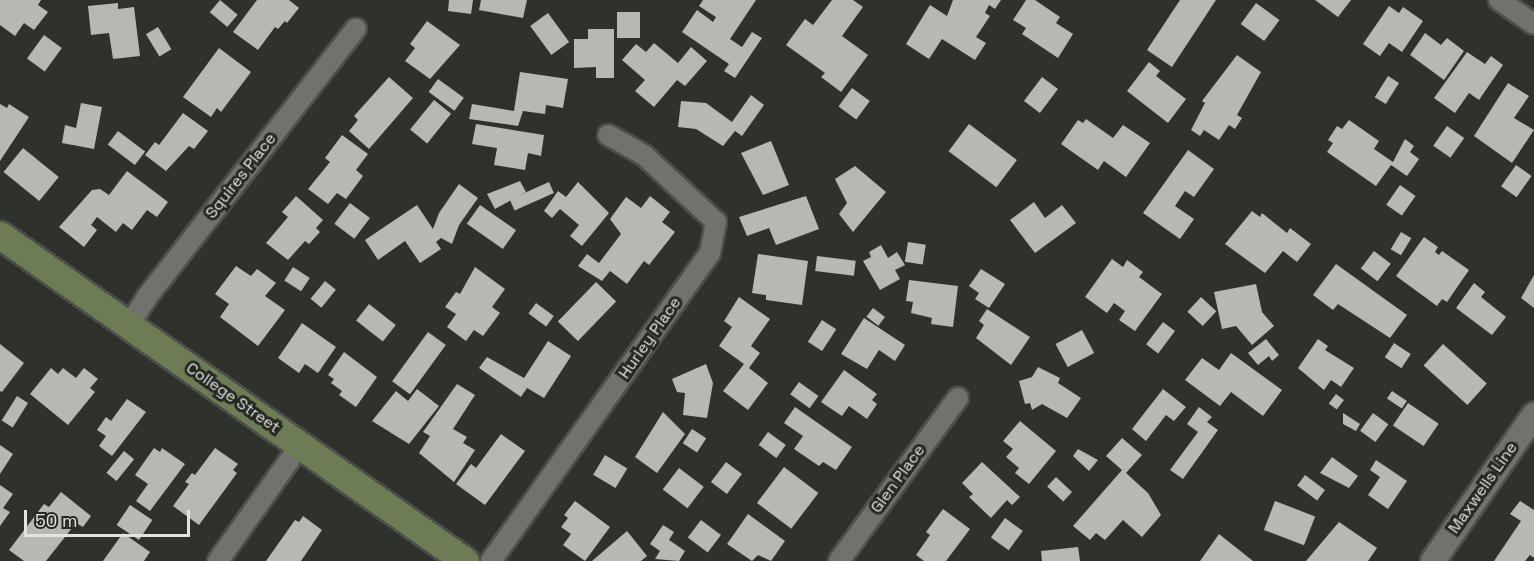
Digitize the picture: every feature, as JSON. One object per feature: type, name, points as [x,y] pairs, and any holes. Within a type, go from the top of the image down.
[{"type":"main road","name":"College Street","points":[[0,235],[465,561]]},
{"type":"street","points":[[1499,0],[1534,24]]},
{"type":"street","name":"Squires Place","points":[[129,325],[147,297],[356,29]]},
{"type":"street","name":"Hurley Place","points":[[491,561],[710,253],[716,222],[644,155],[608,135]]},
{"type":"street","name":"Glen Place","points":[[838,561],[958,398]]},
{"type":"street","name":"Maxwells Line","points":[[1433,561],[1534,415]]},
{"type":"street","points":[[218,561],[300,445]]},
{"type":"building","points":[[0,0],[41,0],[38,5],[48,12],[34,30],[24,23],[15,36],[0,25]]},
{"type":"building","points":[[220,0],[238,15],[227,27],[210,12]]},
{"type":"building","points":[[257,0],[289,0],[299,8],[287,23],[285,21],[278,29],[275,27],[258,50],[233,32]]},
{"type":"building","points":[[449,0],[473,0],[471,14],[448,11]]},
{"type":"building","points":[[481,0],[527,0],[523,18],[479,10]]},
{"type":"building","points":[[703,0],[756,0],[730,39],[742,47],[752,32],[762,38],[735,78],[724,71],[729,64],[682,32],[697,10],[713,22],[716,17],[699,6]]},
{"type":"building","points":[[832,0],[853,0],[863,7],[842,36],[868,55],[841,92],[821,77],[825,73],[786,45],[805,19],[813,25]]},
{"type":"building","points":[[953,0],[1001,0],[995,9],[989,5],[985,13],[990,16],[976,37],[986,43],[975,60],[942,39],[929,59],[906,44],[930,5],[947,16]]},
{"type":"building","points":[[1026,0],[1035,0],[1060,17],[1056,23],[1073,34],[1058,58],[1022,34],[1026,28],[1013,20]]},
{"type":"building","points":[[1180,0],[1216,0],[1172,67],[1147,50]]},
{"type":"building","points":[[1315,0],[1351,0],[1338,17]]},
{"type":"building","points":[[118,3],[118,9],[134,7],[140,56],[113,59],[109,33],[91,35],[88,6]]},
{"type":"building","points":[[1256,3],[1279,20],[1264,41],[1241,24]]},
{"type":"building","points":[[1389,6],[1399,13],[1403,7],[1423,21],[1402,52],[1389,43],[1380,56],[1363,44]]},
{"type":"building","points":[[617,12],[640,12],[640,38],[617,38]]},
{"type":"building","points":[[548,13],[569,42],[551,55],[530,26]]},
{"type":"building","points":[[427,21],[460,45],[430,79],[405,61],[415,48],[410,44]]},
{"type":"building","points":[[158,27],[171,49],[159,56],[146,34]]},
{"type":"building","points":[[588,29],[614,29],[614,78],[596,78],[596,67],[574,68],[574,39],[588,39]]},
{"type":"building","points":[[1425,33],[1441,45],[1447,38],[1464,51],[1444,80],[1410,55]]},
{"type":"building","points":[[44,35],[62,48],[45,71],[27,58]]},
{"type":"building","points":[[654,43],[678,63],[691,47],[707,61],[685,86],[677,80],[654,107],[635,91],[645,80],[622,60],[636,44],[646,52]]},
{"type":"building","points":[[219,48],[251,72],[221,112],[217,108],[211,117],[183,97]]},
{"type":"building","points":[[1467,52],[1485,64],[1491,56],[1503,65],[1479,100],[1469,93],[1455,113],[1434,98]]},
{"type":"building","points":[[1237,55],[1261,72],[1237,115],[1242,118],[1235,129],[1229,125],[1219,140],[1204,130],[1200,136],[1191,130],[1205,103],[1202,101]]},
{"type":"building","points":[[1149,62],[1160,71],[1156,76],[1186,99],[1168,123],[1127,91]]},
{"type":"building","points":[[520,72],[568,79],[563,108],[546,105],[545,114],[523,111],[518,126],[469,119],[472,104],[514,111]]},
{"type":"building","points":[[1388,76],[1399,83],[1386,104],[1375,97]]},
{"type":"building","points":[[389,77],[413,98],[369,149],[349,131],[358,120],[354,116]]},
{"type":"building","points":[[1042,77],[1058,89],[1040,113],[1024,101]]},
{"type":"building","points":[[438,79],[464,98],[454,111],[429,92]]},
{"type":"building","points":[[1508,83],[1529,96],[1514,118],[1534,130],[1512,163],[1474,136]]},
{"type":"building","points":[[852,88],[870,101],[856,120],[838,107]]},
{"type":"building","points":[[751,95],[764,105],[742,136],[735,131],[723,146],[696,129],[678,127],[681,101],[706,103],[732,122]]},
{"type":"building","points":[[434,100],[451,114],[427,143],[410,130]]},
{"type":"building","points":[[81,103],[102,107],[94,149],[62,143],[65,125],[76,128]]},
{"type":"building","points":[[0,104],[7,108],[9,104],[29,117],[0,161]]},
{"type":"building","points":[[183,113],[208,131],[194,149],[189,146],[166,171],[145,155],[155,142],[159,145]]},
{"type":"building","points":[[1086,119],[1113,138],[1123,125],[1150,143],[1126,177],[1104,161],[1098,170],[1061,144],[1078,120],[1083,123]]},
{"type":"building","points":[[1349,120],[1379,141],[1374,149],[1393,162],[1405,139],[1414,146],[1410,152],[1419,159],[1407,176],[1391,165],[1376,186],[1327,152],[1333,143],[1328,140],[1337,126],[1342,129]]},
{"type":"building","points":[[476,124],[544,135],[541,156],[528,153],[525,170],[494,165],[497,148],[472,144]]},
{"type":"building","points":[[969,124],[1017,160],[996,187],[949,151]]},
{"type":"building","points":[[1447,126],[1464,138],[1450,158],[1433,146]]},
{"type":"building","points":[[118,131],[145,151],[135,165],[108,145]]},
{"type":"building","points":[[342,135],[368,154],[356,170],[363,176],[346,199],[337,193],[328,204],[308,189],[330,162],[325,158]]},
{"type":"building","points":[[771,141],[789,185],[763,195],[741,153]]},
{"type":"building","points":[[23,148],[59,177],[39,201],[3,172]]},
{"type":"building","points":[[1188,150],[1214,169],[1194,197],[1185,191],[1175,206],[1194,219],[1180,239],[1143,213]]},
{"type":"building","points":[[1516,165],[1532,176],[1517,197],[1501,186]]},
{"type":"building","points":[[855,166],[886,192],[853,232],[839,214],[847,203],[835,179]]},
{"type":"building","points":[[127,171],[168,202],[157,217],[147,210],[132,230],[123,223],[116,232],[97,217],[91,225],[97,230],[84,247],[59,227],[92,190],[100,189],[109,195]]},
{"type":"building","points":[[520,181],[526,192],[495,209],[487,194]]},
{"type":"building","points":[[549,182],[554,193],[515,210],[510,199]]},
{"type":"building","points":[[578,182],[609,213],[582,246],[570,236],[579,225],[560,209],[552,218],[544,211],[558,191],[566,197]]},
{"type":"building","points":[[459,184],[478,198],[459,225],[452,244],[441,238],[436,242],[441,249],[420,263],[405,241],[378,260],[365,240],[417,205],[433,229],[439,213]]},
{"type":"building","points":[[1400,185],[1416,196],[1402,216],[1386,205]]},
{"type":"building","points":[[296,196],[323,220],[316,228],[320,232],[309,244],[305,241],[288,260],[266,243],[288,217],[282,212]]},
{"type":"building","points":[[650,196],[670,212],[662,222],[675,232],[649,265],[644,261],[627,284],[610,271],[602,281],[578,266],[587,254],[599,263],[621,234],[610,219],[626,197],[641,208]]},
{"type":"building","points":[[806,196],[819,229],[776,245],[769,228],[747,236],[739,217]]},
{"type":"building","points":[[1034,202],[1045,218],[1062,205],[1076,223],[1035,253],[1010,220]]},
{"type":"building","points":[[350,203],[370,218],[354,239],[334,224]]},
{"type":"building","points":[[480,205],[516,230],[503,249],[467,224]]},
{"type":"building","points":[[1252,211],[1260,217],[1262,213],[1287,233],[1290,228],[1311,244],[1297,262],[1283,251],[1265,273],[1225,244]]},
{"type":"building","points":[[1401,232],[1411,238],[1401,255],[1391,249]]},
{"type":"building","points":[[1424,237],[1438,247],[1435,252],[1439,255],[1442,251],[1469,270],[1447,302],[1442,299],[1437,306],[1396,276]]},
{"type":"building","points":[[908,242],[926,245],[923,265],[905,262]]},
{"type":"building","points":[[881,245],[888,258],[897,252],[905,265],[895,270],[900,279],[880,290],[863,261],[871,257],[869,252]]},
{"type":"building","points":[[1374,251],[1391,264],[1378,281],[1361,269]]},
{"type":"building","points":[[758,254],[808,261],[802,305],[766,300],[766,295],[752,293]]},
{"type":"building","points":[[817,256],[856,261],[854,276],[815,271]]},
{"type":"building","points":[[1112,259],[1123,267],[1127,260],[1143,272],[1139,277],[1162,294],[1135,331],[1119,320],[1125,311],[1114,303],[1107,313],[1085,297]]},
{"type":"building","points":[[1336,264],[1407,315],[1390,338],[1338,304],[1333,310],[1313,295]]},
{"type":"building","points":[[236,266],[251,276],[257,269],[276,283],[265,296],[285,310],[258,346],[220,317],[229,304],[215,294]]},
{"type":"building","points":[[293,267],[310,278],[301,291],[284,280]]},
{"type":"building","points":[[475,267],[505,289],[492,307],[500,313],[483,336],[474,330],[466,341],[447,327],[456,314],[445,307],[456,292],[460,294]]},
{"type":"building","points":[[981,269],[1005,284],[989,308],[975,299],[979,293],[969,286]]},
{"type":"building","points":[[1534,275],[1534,308],[1521,298]]},
{"type":"building","points":[[909,280],[958,286],[953,327],[931,324],[932,318],[911,313],[913,302],[906,301]]},
{"type":"building","points":[[325,281],[336,290],[321,308],[311,299]]},
{"type":"building","points":[[596,282],[616,301],[578,341],[558,322]]},
{"type":"building","points":[[1474,283],[1485,292],[1481,297],[1506,317],[1492,335],[1456,308]]},
{"type":"building","points":[[1256,284],[1262,312],[1274,326],[1252,345],[1236,326],[1222,329],[1214,292]]},
{"type":"building","points":[[739,297],[770,319],[751,346],[760,353],[749,368],[768,383],[748,410],[723,391],[744,364],[719,346],[732,327],[724,321]]},
{"type":"building","points":[[1201,297],[1216,311],[1203,326],[1187,312]]},
{"type":"building","points":[[536,303],[554,316],[546,326],[528,314]]},
{"type":"building","points":[[369,304],[396,325],[383,341],[356,321]]},
{"type":"building","points":[[873,308],[885,317],[878,326],[866,317]]},
{"type":"building","points":[[987,309],[1030,337],[1011,365],[976,338],[984,325],[979,321]]},
{"type":"building","points":[[864,318],[905,345],[895,361],[879,350],[867,369],[841,354]]},
{"type":"building","points":[[822,320],[836,329],[822,351],[808,342]]},
{"type":"building","points":[[1163,322],[1175,331],[1158,353],[1146,344]]},
{"type":"building","points":[[302,323],[336,347],[318,373],[305,364],[299,373],[278,358]]},
{"type":"building","points":[[1082,330],[1094,353],[1068,367],[1056,344]]},
{"type":"building","points":[[428,332],[446,345],[410,394],[392,381]]},
{"type":"building","points":[[1266,339],[1279,355],[1272,361],[1269,356],[1258,365],[1248,353]]},
{"type":"building","points":[[1318,339],[1328,346],[1325,350],[1354,368],[1341,387],[1331,380],[1324,390],[1298,368]]},
{"type":"building","points":[[548,341],[571,356],[544,398],[527,388],[521,397],[479,368],[487,357],[524,378]]},
{"type":"building","points":[[1394,343],[1411,354],[1402,368],[1385,357]]},
{"type":"building","points":[[0,344],[24,363],[2,392],[0,391]]},
{"type":"building","points":[[1443,344],[1487,383],[1467,405],[1424,366]]},
{"type":"building","points":[[344,352],[377,377],[356,407],[339,395],[342,391],[331,383],[334,379],[328,375]]},
{"type":"building","points":[[1231,353],[1282,390],[1263,416],[1231,392],[1220,406],[1185,380],[1202,358],[1219,370]]},
{"type":"building","points":[[706,364],[713,383],[707,418],[683,415],[685,393],[677,392],[672,379]]},
{"type":"building","points":[[1038,367],[1060,378],[1058,383],[1081,398],[1067,418],[1042,404],[1032,410],[1030,403],[1025,404],[1019,381],[1032,377]]},
{"type":"building","points":[[51,368],[58,374],[63,368],[76,378],[84,368],[98,379],[90,388],[95,392],[68,425],[30,394]]},
{"type":"building","points":[[844,370],[877,394],[872,400],[877,404],[867,419],[849,406],[842,416],[821,402]]},
{"type":"building","points":[[799,382],[818,396],[810,408],[790,394]]},
{"type":"building","points":[[457,384],[475,395],[453,429],[467,437],[463,443],[475,450],[454,482],[419,453],[430,436],[423,432]]},
{"type":"building","points":[[417,389],[439,406],[409,444],[372,421],[396,391],[408,401]]},
{"type":"building","points":[[1163,389],[1186,407],[1174,421],[1166,415],[1146,441],[1132,429]]},
{"type":"building","points":[[1392,391],[1407,401],[1402,409],[1387,398]]},
{"type":"building","points":[[1336,394],[1344,400],[1337,410],[1329,404]]},
{"type":"building","points":[[17,396],[28,403],[13,427],[2,421]]},
{"type":"building","points":[[127,399],[146,412],[112,456],[99,446],[106,436],[97,430],[106,417],[111,421]]},
{"type":"building","points":[[1408,403],[1439,424],[1424,446],[1393,425]]},
{"type":"building","points":[[795,407],[852,447],[836,470],[823,462],[819,466],[794,449],[803,436],[784,423]]},
{"type":"building","points":[[1199,407],[1212,417],[1207,422],[1218,430],[1183,479],[1170,470],[1198,432],[1187,424]]},
{"type":"building","points":[[663,412],[685,434],[657,473],[635,457]]},
{"type":"building","points":[[1343,413],[1360,424],[1356,431],[1343,424]]},
{"type":"building","points":[[1373,413],[1388,424],[1375,442],[1360,431]]},
{"type":"building","points":[[1020,421],[1056,451],[1029,484],[1015,473],[1019,468],[1006,457],[1013,449],[1003,441]]},
{"type":"building","points":[[692,429],[706,438],[697,453],[683,443]]},
{"type":"building","points":[[768,432],[786,445],[776,458],[759,445]]},
{"type":"building","points":[[501,434],[525,451],[485,505],[456,484],[471,464],[476,468]]},
{"type":"building","points":[[1122,438],[1142,455],[1126,473],[1148,493],[1161,515],[1142,537],[1123,520],[1105,540],[1096,533],[1090,540],[1073,526],[1122,470],[1106,456]]},
{"type":"building","points":[[0,445],[13,454],[0,474]]},
{"type":"building","points":[[154,448],[160,452],[162,448],[185,464],[150,511],[136,501],[148,484],[135,475]]},
{"type":"building","points":[[215,448],[238,464],[233,470],[237,473],[199,525],[173,506],[189,484],[185,482],[192,473],[195,475]]},
{"type":"building","points":[[1078,449],[1098,460],[1089,471],[1073,456]]},
{"type":"building","points":[[124,451],[134,459],[116,481],[106,473]]},
{"type":"building","points":[[605,455],[627,468],[615,488],[593,475]]},
{"type":"building","points":[[1332,457],[1358,476],[1349,488],[1320,473]]},
{"type":"building","points":[[1376,460],[1407,481],[1388,509],[1368,495],[1380,477],[1370,470]]},
{"type":"building","points":[[726,462],[742,474],[727,494],[711,482]]},
{"type":"building","points":[[982,462],[1020,497],[1012,505],[1007,500],[991,518],[969,497],[973,494],[962,483]]},
{"type":"building","points":[[784,467],[818,493],[791,529],[757,503]]},
{"type":"building","points":[[679,468],[704,487],[688,508],[663,490]]},
{"type":"building","points":[[1305,475],[1325,490],[1317,500],[1297,485]]},
{"type":"building","points":[[1056,477],[1072,492],[1063,502],[1047,487]]},
{"type":"building","points":[[0,485],[13,494],[3,508],[10,512],[0,526]]},
{"type":"building","points":[[61,492],[91,516],[83,527],[76,523],[46,561],[24,561],[9,550],[44,504],[49,507]]},
{"type":"building","points":[[575,501],[610,527],[585,561],[563,545],[571,534],[561,527],[568,518],[564,515]]},
{"type":"building","points":[[1275,501],[1315,516],[1304,545],[1264,530]]},
{"type":"building","points":[[1520,501],[1534,510],[1534,558],[1530,555],[1525,561],[1494,561],[1521,521],[1510,514]]},
{"type":"building","points":[[130,505],[152,520],[139,540],[117,525]]},
{"type":"building","points":[[943,509],[970,529],[946,561],[924,561],[916,555],[930,535],[926,532]]},
{"type":"building","points":[[748,514],[785,541],[771,561],[758,555],[752,561],[727,544]]},
{"type":"building","points":[[303,516],[322,530],[301,561],[266,561],[295,520],[299,522]]},
{"type":"building","points":[[1005,518],[1023,531],[1009,550],[991,537]]},
{"type":"building","points":[[701,520],[721,535],[708,553],[688,538]]},
{"type":"building","points":[[1339,522],[1377,548],[1368,561],[1306,561]]},
{"type":"building","points":[[663,525],[674,532],[669,540],[685,551],[679,561],[655,559],[660,551],[650,544]]},
{"type":"building","points":[[627,531],[647,556],[641,561],[592,561]]},
{"type":"building","points":[[123,533],[150,552],[144,561],[103,561]]},
{"type":"building","points":[[1219,534],[1253,561],[1200,561]]},
{"type":"building","points":[[1078,547],[1080,561],[1042,561],[1041,551]]}]
